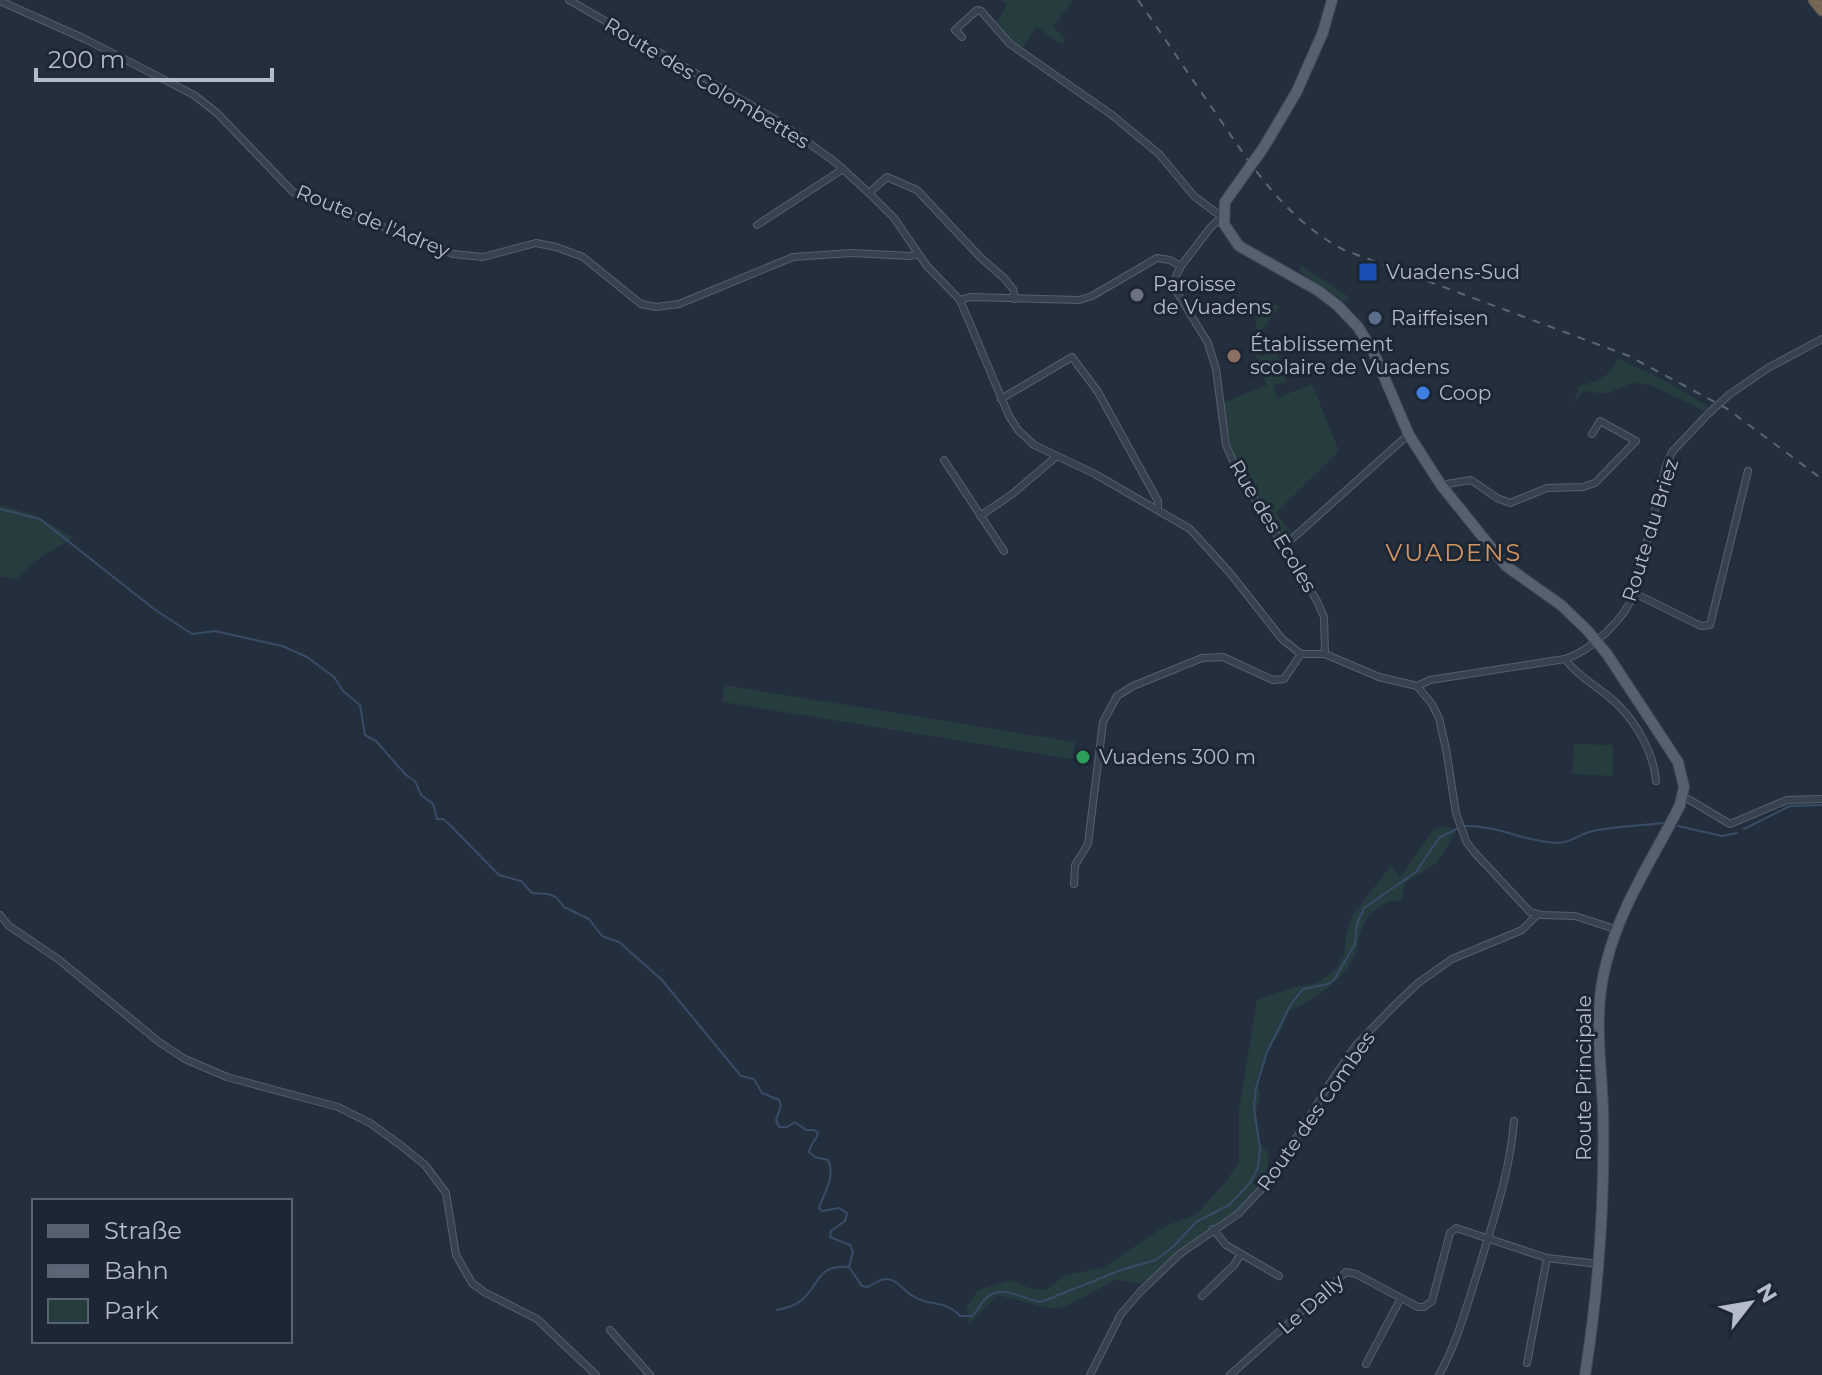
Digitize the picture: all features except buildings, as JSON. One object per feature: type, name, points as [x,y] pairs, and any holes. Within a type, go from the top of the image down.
[{"type":"highway","points":[[1814,0],[1822,10]]},
{"type":"main road","points":[[1332,0],[1323,32],[1297,91],[1264,147],[1225,202],[1222,217],[1228,233],[1239,246],[1317,290],[1355,324],[1373,351],[1409,435],[1441,485],[1506,566],[1561,605],[1596,639],[1678,762],[1683,778],[1683,796]]},
{"type":"main road","name":"Route Principale","points":[[1585,1375],[1599,1264],[1603,1121],[1598,1038],[1605,967],[1626,903],[1683,796]]},
{"type":"street","name":"Route des Colombettes","points":[[569,0],[762,112],[843,169],[894,218],[918,254],[960,300],[1001,399],[1018,430],[1034,445],[1175,518],[1204,543],[1282,639],[1301,654]]},
{"type":"street","name":"Route de l'Adrey","points":[[0,1],[85,39],[194,95],[217,113],[293,192],[453,254],[483,257],[527,245],[556,247],[583,257],[641,304],[656,307],[679,304],[793,257],[851,253],[918,254]]},
{"type":"street","points":[[960,300],[970,297],[1079,300],[1092,296],[1157,258],[1181,266],[1222,217],[1194,196],[1159,154],[1112,115],[1010,44],[981,11],[977,10],[955,30],[962,37]]},
{"type":"street","points":[[757,225],[843,169]]},
{"type":"street","points":[[869,193],[887,177],[917,190],[1004,278],[1013,289],[1015,299]]},
{"type":"street","name":"Rue des Ecoles","points":[[1181,266],[1175,289],[1208,343],[1216,369],[1226,445],[1236,468],[1317,601],[1324,617],[1325,654]]},
{"type":"street","name":"Route du Briez","points":[[1565,659],[1596,639],[1621,618],[1629,606],[1672,452],[1730,394],[1768,368],[1822,339]]},
{"type":"street","points":[[1001,399],[1072,357],[1098,392],[1158,501],[1158,510]]},
{"type":"street","points":[[1441,485],[1471,480],[1510,503],[1547,488],[1587,487],[1595,483],[1636,441],[1600,421],[1592,434]]},
{"type":"street","points":[[1283,547],[1409,435]]},
{"type":"street","points":[[980,516],[1011,495],[1056,457]]},
{"type":"street","points":[[944,460],[1004,551]]},
{"type":"street","points":[[1634,593],[1701,626],[1710,625],[1748,471]]},
{"type":"street","points":[[1074,884],[1075,865],[1088,844],[1103,722],[1117,696],[1133,686],[1202,658],[1223,657],[1273,680],[1284,679],[1301,654],[1325,654],[1379,677],[1417,686],[1432,704],[1443,732],[1462,833],[1474,852],[1521,905],[1537,915],[1575,916],[1615,929]]},
{"type":"street","points":[[1417,686],[1430,680],[1565,659],[1623,711],[1650,751],[1656,781]]},
{"type":"street","points":[[1683,796],[1730,824],[1787,800],[1822,799]]},
{"type":"street","points":[[0,915],[9,926],[58,959],[159,1042],[185,1059],[227,1077],[338,1107],[370,1123],[403,1147],[425,1165],[446,1193],[456,1255],[467,1277],[484,1292],[537,1319],[596,1375]]},
{"type":"street","name":"Route des Combes","points":[[1090,1375],[1127,1306],[1181,1253],[1249,1204],[1272,1178],[1356,1045],[1418,983],[1452,959],[1522,930],[1537,915]]},
{"type":"street","points":[[1449,1375],[1440,1374],[1488,1238],[1511,1158],[1514,1121]]},
{"type":"street","points":[[1366,1364],[1401,1298],[1421,1307],[1432,1301],[1454,1228],[1547,1258],[1599,1264]]},
{"type":"street","points":[[1213,1229],[1220,1240],[1279,1276]]},
{"type":"street","points":[[1202,1296],[1241,1254]]},
{"type":"street","points":[[1527,1363],[1547,1258]]},
{"type":"street","name":"Le Dally","points":[[1230,1375],[1344,1273],[1356,1274],[1401,1298]]},
{"type":"street","points":[[610,1330],[650,1375]]},
{"type":"green space","points":[[1001,0],[1073,0],[1053,27],[1066,39],[1062,45],[1037,27],[1022,49],[995,25],[1007,5]]},
{"type":"green space","points":[[1302,266],[1350,298],[1343,301],[1301,272],[1299,268]]},
{"type":"green space","points":[[1264,298],[1279,307],[1258,336],[1255,315]]},
{"type":"green space","points":[[1252,334],[1261,357],[1276,351],[1287,381],[1273,386],[1277,398],[1312,384],[1339,451],[1276,513],[1292,534],[1283,541],[1232,452],[1223,403],[1267,385],[1248,336]]},
{"type":"green space","points":[[1618,358],[1673,385],[1708,407],[1704,411],[1651,385],[1632,383],[1606,394],[1584,391],[1574,403],[1579,386],[1603,378]]},
{"type":"green space","points":[[0,505],[35,515],[74,538],[42,556],[16,579],[0,577]]},
{"type":"green space","points":[[724,685],[1075,742],[1072,759],[722,702]]},
{"type":"green space","points":[[1574,744],[1613,745],[1613,776],[1572,774]]},
{"type":"green space","points":[[1448,826],[1456,832],[1437,863],[1405,883],[1402,901],[1387,903],[1365,921],[1353,959],[1342,975],[1320,994],[1287,1012],[1282,1030],[1268,1049],[1257,1078],[1260,1095],[1255,1119],[1259,1141],[1269,1155],[1265,1183],[1238,1212],[1141,1284],[1115,1280],[1067,1306],[1052,1309],[998,1295],[968,1325],[967,1306],[978,1290],[1011,1280],[1031,1289],[1046,1290],[1065,1275],[1103,1268],[1165,1226],[1195,1215],[1224,1184],[1239,1162],[1239,1109],[1257,1000],[1294,987],[1317,983],[1334,971],[1344,956],[1352,916],[1391,865],[1400,877],[1434,829]]},
{"type":"waterway","points":[[0,509],[40,519],[154,609],[192,634],[215,631],[282,646],[307,657],[334,677],[343,691],[360,705],[365,735],[376,741],[415,781],[421,795],[433,804],[437,819],[448,823],[499,875],[521,881],[532,893],[556,897],[564,907],[589,919],[602,936],[619,942],[662,980],[741,1076],[754,1079],[762,1093],[779,1100],[781,1106],[776,1120],[779,1127],[795,1122],[806,1130],[818,1133],[809,1152],[828,1160],[831,1172],[819,1208],[822,1211],[839,1208],[847,1213],[845,1221],[831,1231],[830,1237],[850,1245],[853,1252],[849,1267]]},
{"type":"waterway","points":[[1744,829],[1790,806],[1822,805]]},
{"type":"waterway","points":[[1464,826],[1558,843],[1602,829],[1663,823]]},
{"type":"waterway","points":[[1678,826],[1722,836],[1737,833]]},
{"type":"waterway","points":[[777,1310],[799,1302],[820,1276],[838,1267],[849,1267],[862,1286],[889,1279],[920,1300],[948,1307],[960,1316],[972,1316],[984,1300],[997,1292],[1041,1302],[1121,1270],[1156,1260],[1196,1222],[1229,1205],[1250,1183],[1258,1168],[1260,1149],[1254,1107],[1256,1088],[1267,1052],[1291,1004],[1303,989],[1334,980],[1355,944],[1357,924],[1364,908],[1416,872],[1439,838],[1458,828]]},
{"type":"railway","points":[[1138,0],[1256,171],[1287,207],[1323,237],[1344,250],[1629,356],[1726,408],[1822,479]]},
{"type":"place","name":"Vuadens-Sud","points":[[1368,272]]},
{"type":"place","name":"Paroisse de Vuadens","points":[[1137,295]]},
{"type":"place","name":"Raiffeisen","points":[[1375,318]]},
{"type":"place","name":"Établissement scolaire de Vuadens","points":[[1234,356]]},
{"type":"place","name":"Coop","points":[[1423,393]]},
{"type":"place","name":"Vuadens 300 m","points":[[1083,757]]},
{"type":"district","name":"VUADENS","points":[[1454,552]]}]
